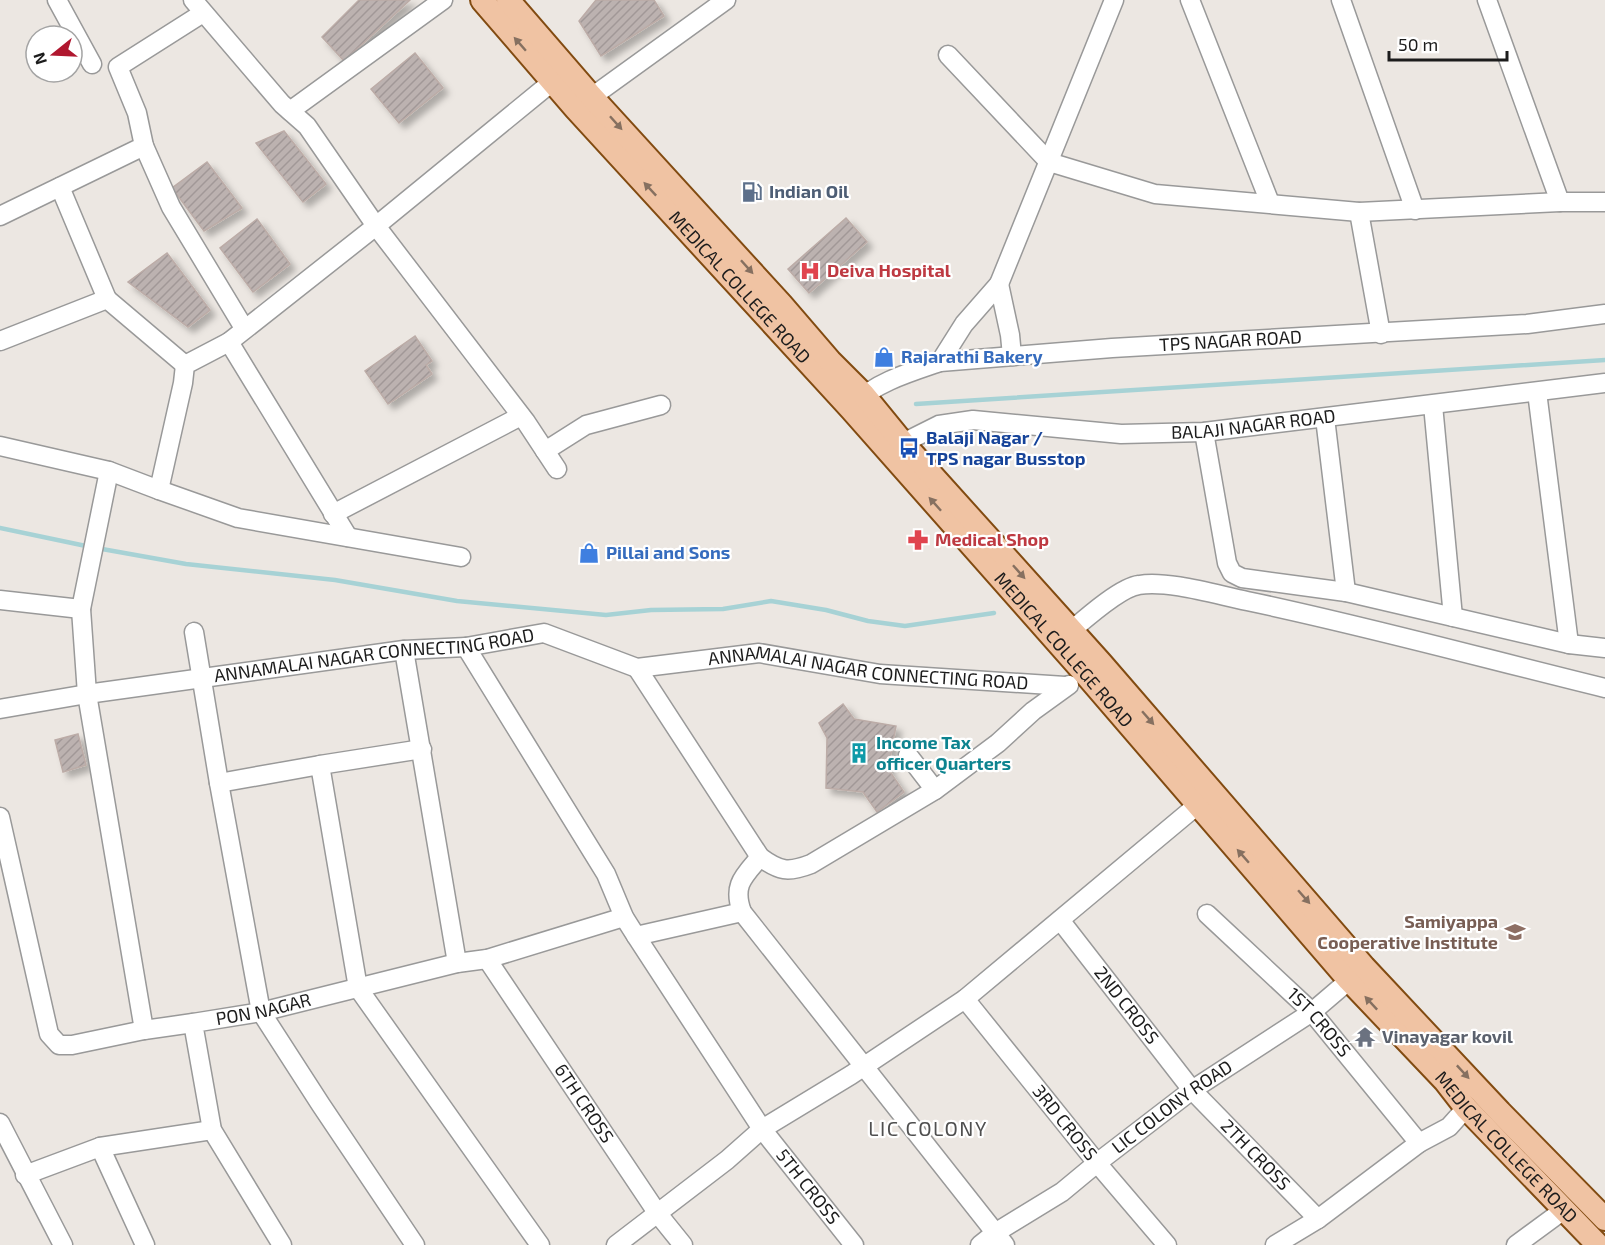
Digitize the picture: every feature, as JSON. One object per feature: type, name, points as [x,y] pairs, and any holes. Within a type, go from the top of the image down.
[{"type":"main road","name":"MEDICAL COLLEGE ROAD","points":[[482,0],[552,81],[584,103]]},
{"type":"main road","name":"MEDICAL COLLEGE ROAD","points":[[508,0],[584,103],[862,408],[1072,630],[1206,798],[1357,974],[1466,1108],[1600,1245]]},
{"type":"main road","name":"MEDICAL COLLEGE ROAD","points":[[894,441],[1087,676],[1206,798]]},
{"type":"main road","name":"MEDICAL COLLEGE ROAD","points":[[1357,974],[1500,1112],[1605,1219]]},
{"type":"street","points":[[57,0],[92,64]]},
{"type":"street","points":[[290,111],[443,0]]},
{"type":"street","points":[[584,103],[726,0]]},
{"type":"street","points":[[940,362],[964,324],[999,284],[1114,0]]},
{"type":"street","points":[[1190,0],[1270,203]]},
{"type":"street","points":[[1341,0],[1415,210]]},
{"type":"street","points":[[1487,0],[1560,202]]},
{"type":"street","points":[[244,328],[171,207],[144,146],[137,112],[118,67],[198,7],[290,111],[307,126],[376,226],[521,416],[557,469]]},
{"type":"street","points":[[948,55],[1049,162],[1155,194],[1359,212],[1560,202],[1605,202]]},
{"type":"street","points":[[185,365],[229,342],[376,226],[552,81]]},
{"type":"street","points":[[0,216],[144,146]]},
{"type":"street","points":[[60,187],[107,299],[185,365]]},
{"type":"street","points":[[1359,212],[1381,334]]},
{"type":"street","points":[[999,284],[1012,356]]},
{"type":"street","points":[[0,341],[107,299]]},
{"type":"street","name":"TPS NAGAR ROAD","points":[[862,408],[914,371],[940,362],[1123,347],[1527,324],[1605,314]]},
{"type":"street","points":[[229,342],[348,537]]},
{"type":"street","points":[[159,490],[185,365]]},
{"type":"street","name":"BALAJI NAGAR ROAD","points":[[894,441],[939,425],[973,420],[1121,434],[1204,432],[1605,383]]},
{"type":"street","points":[[1536,392],[1569,644]]},
{"type":"street","points":[[545,452],[586,425],[661,405]]},
{"type":"street","points":[[1433,405],[1453,617]]},
{"type":"street","points":[[333,514],[521,416]]},
{"type":"street","points":[[1325,418],[1346,592]]},
{"type":"street","points":[[1204,432],[1227,563],[1232,573],[1242,578],[1346,592],[1569,644],[1605,648]]},
{"type":"street","points":[[0,446],[109,471],[238,518],[461,557]]},
{"type":"street","points":[[109,471],[81,609],[87,694],[144,1030]]},
{"type":"street","points":[[1072,630],[1105,603],[1137,585],[1185,588],[1300,612],[1605,688]]},
{"type":"street","points":[[0,600],[81,609]]},
{"type":"street","points":[[194,632],[261,1012],[415,1245]]},
{"type":"street","name":"ANNAMALAI NAGAR CONNECTING ROAD","points":[[0,710],[87,694],[404,650],[466,647],[543,633],[638,668],[759,653],[880,674],[1065,686]]},
{"type":"street","name":"5TH CROSS","points":[[466,647],[606,874],[624,917],[636,936],[762,1129],[854,1245]]},
{"type":"street","points":[[404,650],[457,963]]},
{"type":"street","points":[[638,668],[760,857],[775,868],[795,870],[811,864],[935,790],[998,742],[1065,686],[1087,676]]},
{"type":"street","points":[[219,783],[422,749]]},
{"type":"street","points":[[908,755],[935,790]]},
{"type":"street","points":[[320,765],[358,987],[540,1245]]},
{"type":"street","points":[[616,1245],[727,1160],[762,1129],[864,1066],[965,999],[1206,798]]},
{"type":"street","points":[[0,817],[49,1034],[59,1045],[72,1045],[144,1030],[194,1023]]},
{"type":"street","points":[[760,857],[740,881],[738,901],[742,912],[1000,1239]]},
{"type":"street","points":[[636,936],[742,912]]},
{"type":"street","name":"1ST CROSS","points":[[1207,914],[1312,1012],[1419,1143]]},
{"type":"street","name":"PON NAGAR","points":[[212,1130],[194,1023],[261,1012],[457,963],[487,959],[624,917]]},
{"type":"street","name":"2ND CROSS","points":[[1060,920],[1192,1090]]},
{"type":"street","name":"6TH CROSS","points":[[487,959],[658,1214],[683,1245]]},
{"type":"street","name":"LIC COLONY ROAD","points":[[980,1245],[1000,1239],[1192,1090],[1312,1012],[1357,974]]},
{"type":"street","name":"3RD CROSS","points":[[965,999],[1097,1163],[1167,1245]]},
{"type":"street","name":"2TH CROSS","points":[[1192,1090],[1318,1219]]},
{"type":"street","points":[[1275,1245],[1318,1219],[1419,1143],[1449,1127],[1466,1108]]},
{"type":"street","points":[[0,1123],[63,1245]]},
{"type":"street","points":[[25,1175],[100,1147],[212,1130],[282,1245]]},
{"type":"street","points":[[100,1147],[146,1245]]},
{"type":"street","points":[[1516,1245],[1565,1209]]},
{"type":"street","points":[[1600,1245],[1605,1242]]},
{"type":"building","points":[[359,0],[410,0],[344,61],[322,37]]},
{"type":"building","points":[[596,0],[654,0],[664,16],[601,56],[579,21]]},
{"type":"building","points":[[415,53],[443,88],[399,123],[371,89]]},
{"type":"building","points":[[284,131],[326,184],[303,202],[256,143]]},
{"type":"building","points":[[207,162],[242,208],[204,231],[172,188]]},
{"type":"building","points":[[846,218],[867,242],[809,293],[788,269]]},
{"type":"building","points":[[257,219],[290,264],[253,292],[220,248]]},
{"type":"building","points":[[167,253],[210,310],[188,327],[128,282]]},
{"type":"building","points":[[415,336],[432,361],[426,365],[432,374],[388,404],[365,371]]},
{"type":"building","name":"Income Tax officer Quarters","points":[[843,704],[854,719],[896,726],[888,769],[904,792],[877,812],[863,792],[826,788],[827,738],[819,723]]},
{"type":"building","points":[[78,734],[86,765],[63,772],[55,740]]},
{"type":"waterway","points":[[916,404],[1605,360]]},
{"type":"waterway","points":[[0,528],[86,546]]},
{"type":"waterway","points":[[102,549],[186,564],[335,580],[457,601],[606,615],[651,610],[723,609],[771,601],[826,610],[868,621],[905,626],[994,613]]},
{"type":"place","name":"Indian Oil","points":[[752,192]]},
{"type":"place","name":"Deiva Hospital","points":[[810,271]]},
{"type":"place","name":"Rajarathi Bakery","points":[[884,357]]},
{"type":"place","name":"Balaji Nagar / TPS nagar Busstop","points":[[909,448]]},
{"type":"place","name":"Medical Shop","points":[[918,540]]},
{"type":"place","name":"Pillai and Sons","points":[[589,553]]},
{"type":"place","name":"Income Tax officer Quarters","points":[[859,753]]},
{"type":"place","name":"Samiyappa Cooperative Institute","points":[[1515,932]]},
{"type":"place","name":"Vinayagar kovil","points":[[1365,1037]]},
{"type":"district","name":"LIC COLONY","points":[[928,1129]]}]
